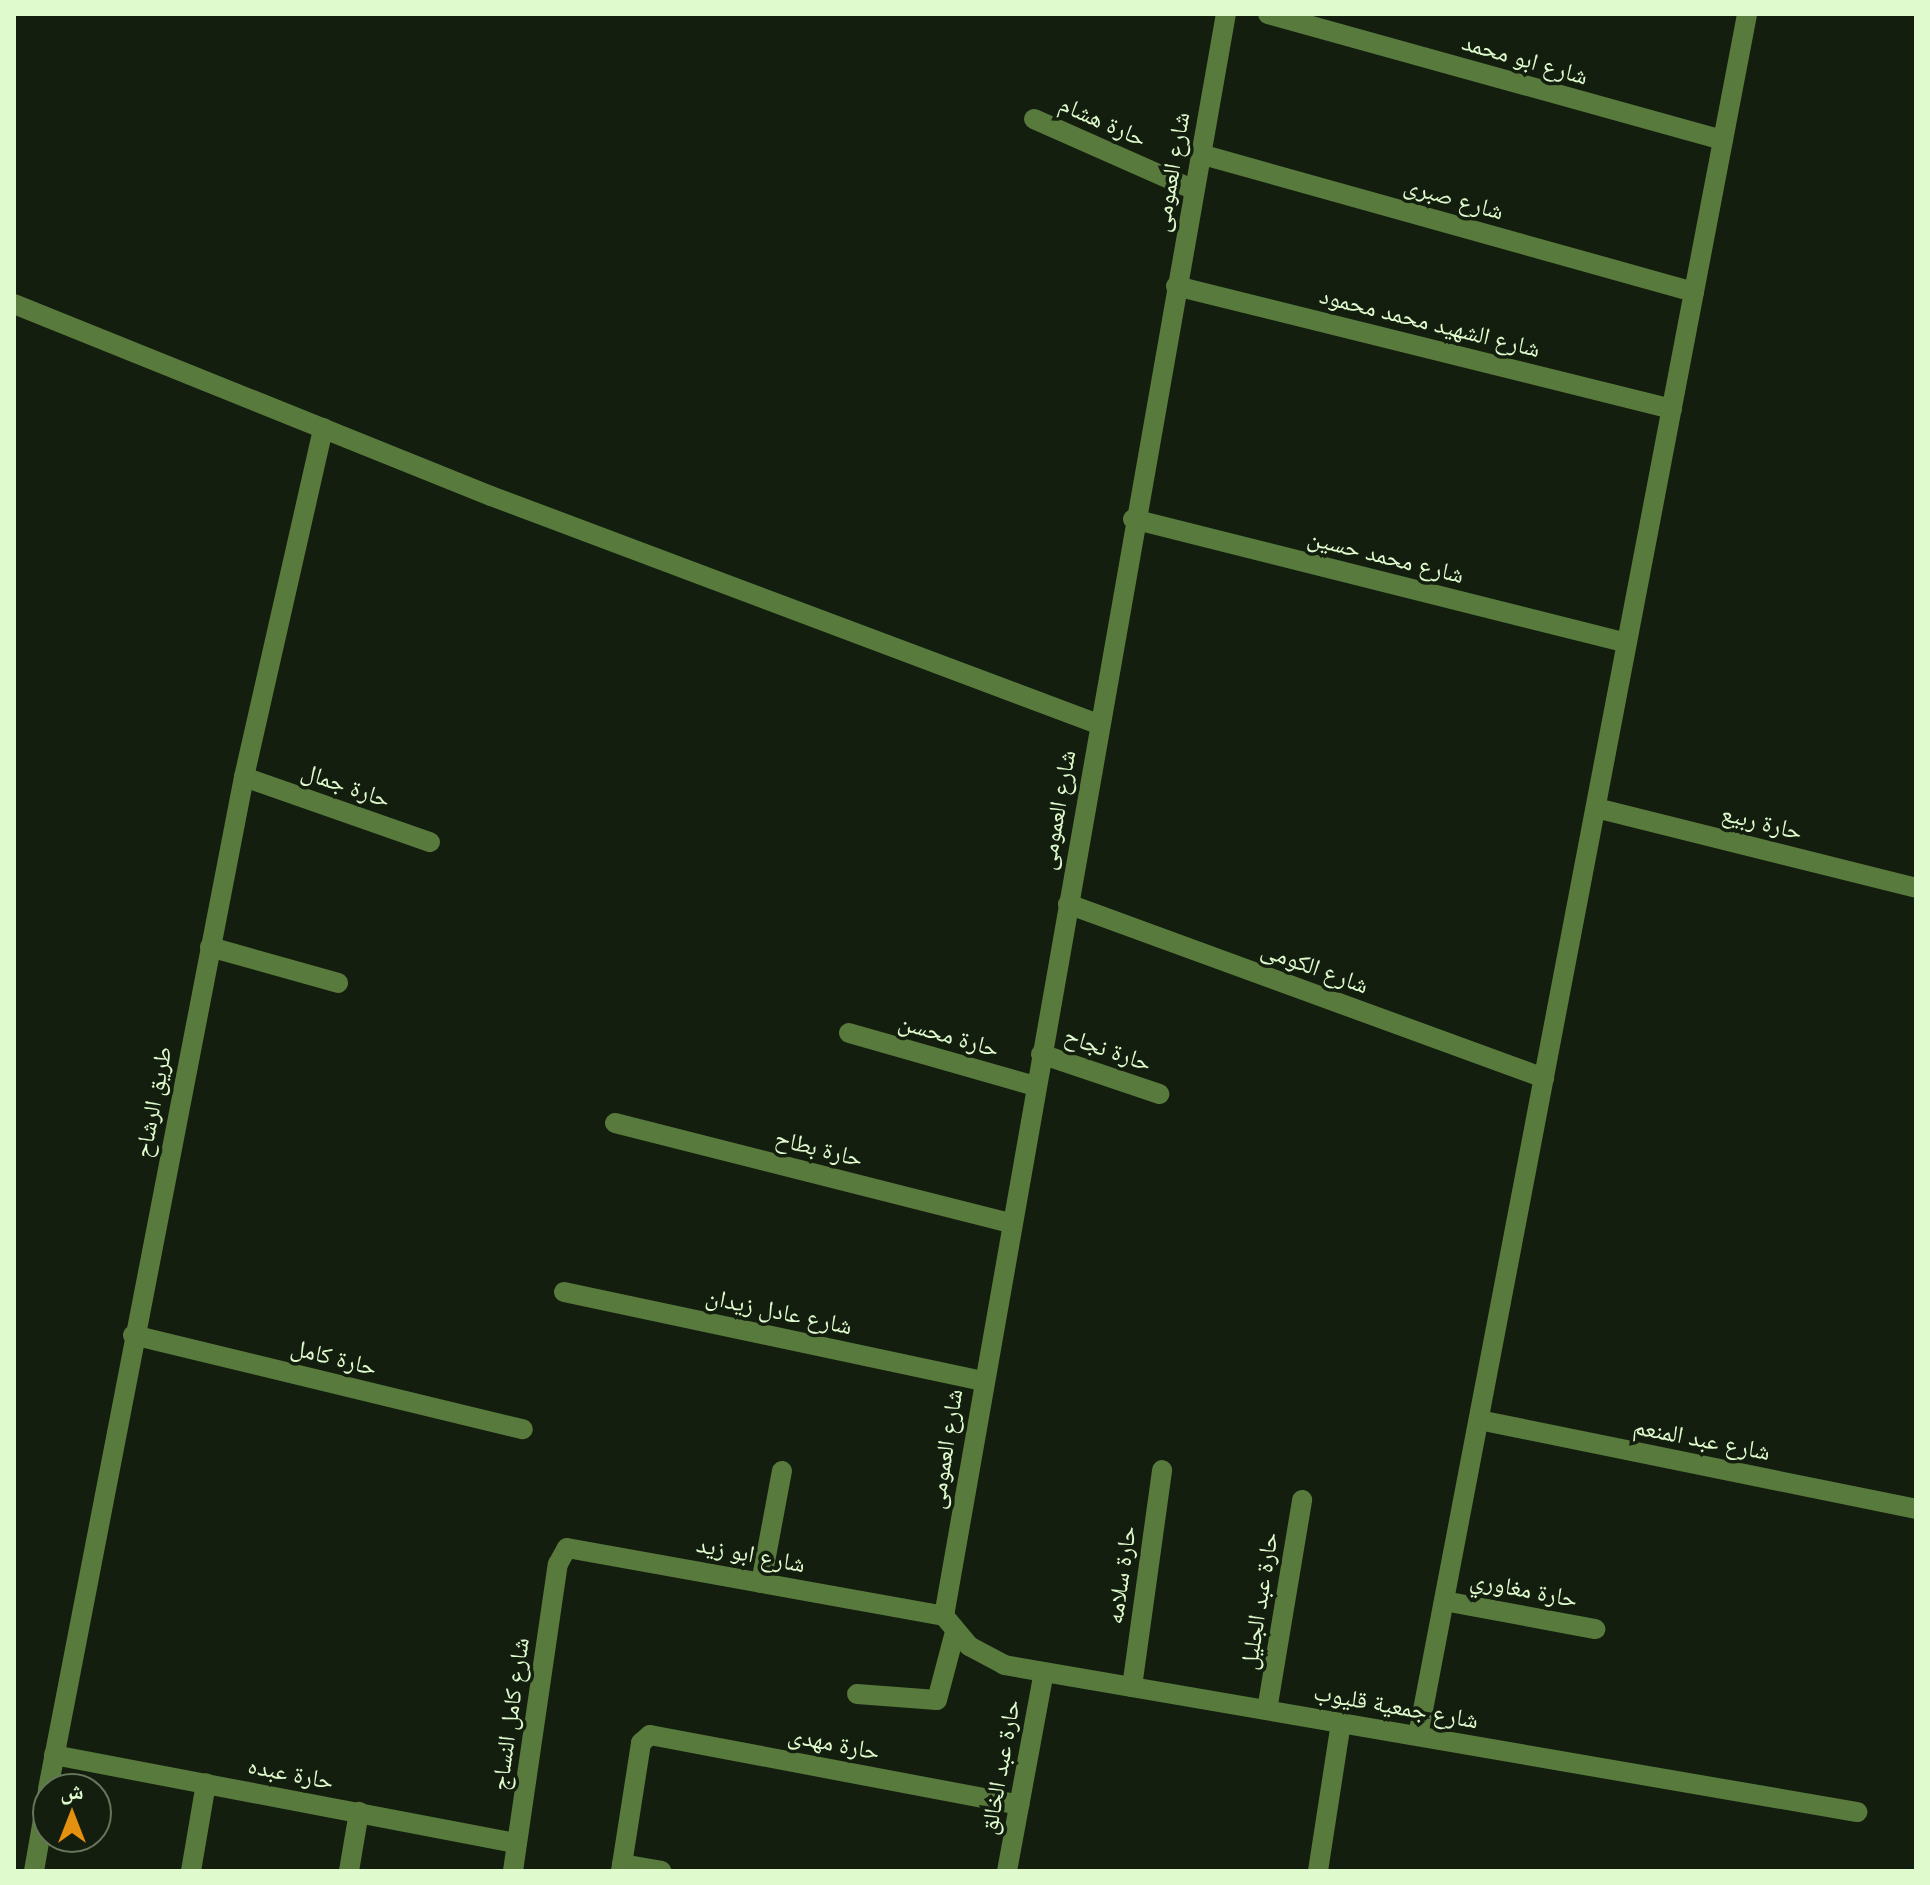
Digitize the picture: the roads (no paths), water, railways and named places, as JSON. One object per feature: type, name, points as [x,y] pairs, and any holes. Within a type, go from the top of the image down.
[{"type":"street","name":"شارع العمومى","points":[[857,1694],[937,1700],[983,1381],[1010,1223],[1133,519],[1226,14]]},
{"type":"street","name":"شارع ابو محمد","points":[[1268,14],[1723,140]]},
{"type":"street","points":[[1418,1736],[1747,14]]},
{"type":"street","name":"حارة هشام","points":[[1034,119],[1194,190]]},
{"type":"street","name":"شارع صبرى","points":[[1200,154],[1694,292]]},
{"type":"street","name":"شارع الشهيد محمد محمود","points":[[1176,286],[1672,409]]},
{"type":"street","points":[[14,304],[323,428],[1098,724]]},
{"type":"street","name":"طريق الرشاح","points":[[51,1773],[133,1335],[244,777],[323,428]]},
{"type":"street","name":"شارع محمد حسين","points":[[1133,519],[1627,643]]},
{"type":"street","name":"حارة جمال","points":[[244,777],[430,842]]},
{"type":"street","name":"حارة ربيع","points":[[1596,808],[1916,888]]},
{"type":"street","name":"شارع الكومى","points":[[1068,904],[1544,1078]]},
{"type":"street","points":[[210,947],[338,983]]},
{"type":"street","name":"حارة محسن","points":[[849,1033],[1035,1086]]},
{"type":"street","name":"حارة نجاح","points":[[1041,1054],[1159,1094]]},
{"type":"street","name":"حارة بطاح","points":[[615,1123],[1010,1223]]},
{"type":"street","name":"شارع عادل زيدان","points":[[564,1292],[983,1381]]},
{"type":"street","name":"حارة كامل","points":[[133,1335],[523,1429]]},
{"type":"street","name":"شارع عبد المنعم","points":[[1479,1420],[1916,1509]]},
{"type":"street","name":"حارة سلامه","points":[[1132,1687],[1162,1470]]},
{"type":"street","points":[[761,1583],[782,1471]]},
{"type":"street","name":"حارة عبد الجليل","points":[[1267,1710],[1302,1500]]},
{"type":"street","name":"شارع ابو زيد","points":[[558,1564],[561,1554],[578,1545],[949,1624]]},
{"type":"street","name":"شارع كامل النساج","points":[[513,1871],[558,1564]]},
{"type":"street","name":"حارة مغاوري","points":[[1444,1601],[1595,1629]]},
{"type":"street","name":"شارع جمعية قليوب","points":[[949,1624],[985,1658],[1044,1672],[1857,1812]]},
{"type":"street","name":"حارة عبد الخالق","points":[[1007,1871],[1044,1672]]},
{"type":"street","points":[[1318,1871],[1341,1723]]},
{"type":"street","name":"حارة مهدى","points":[[622,1868],[641,1743],[654,1735],[1019,1805]]},
{"type":"street","name":"حارة عبده","points":[[54,1755],[517,1843]]},
{"type":"street","points":[[191,1871],[206,1783]]},
{"type":"street","points":[[349,1871],[359,1812]]},
{"type":"street","points":[[622,1868],[661,1871]]}]
